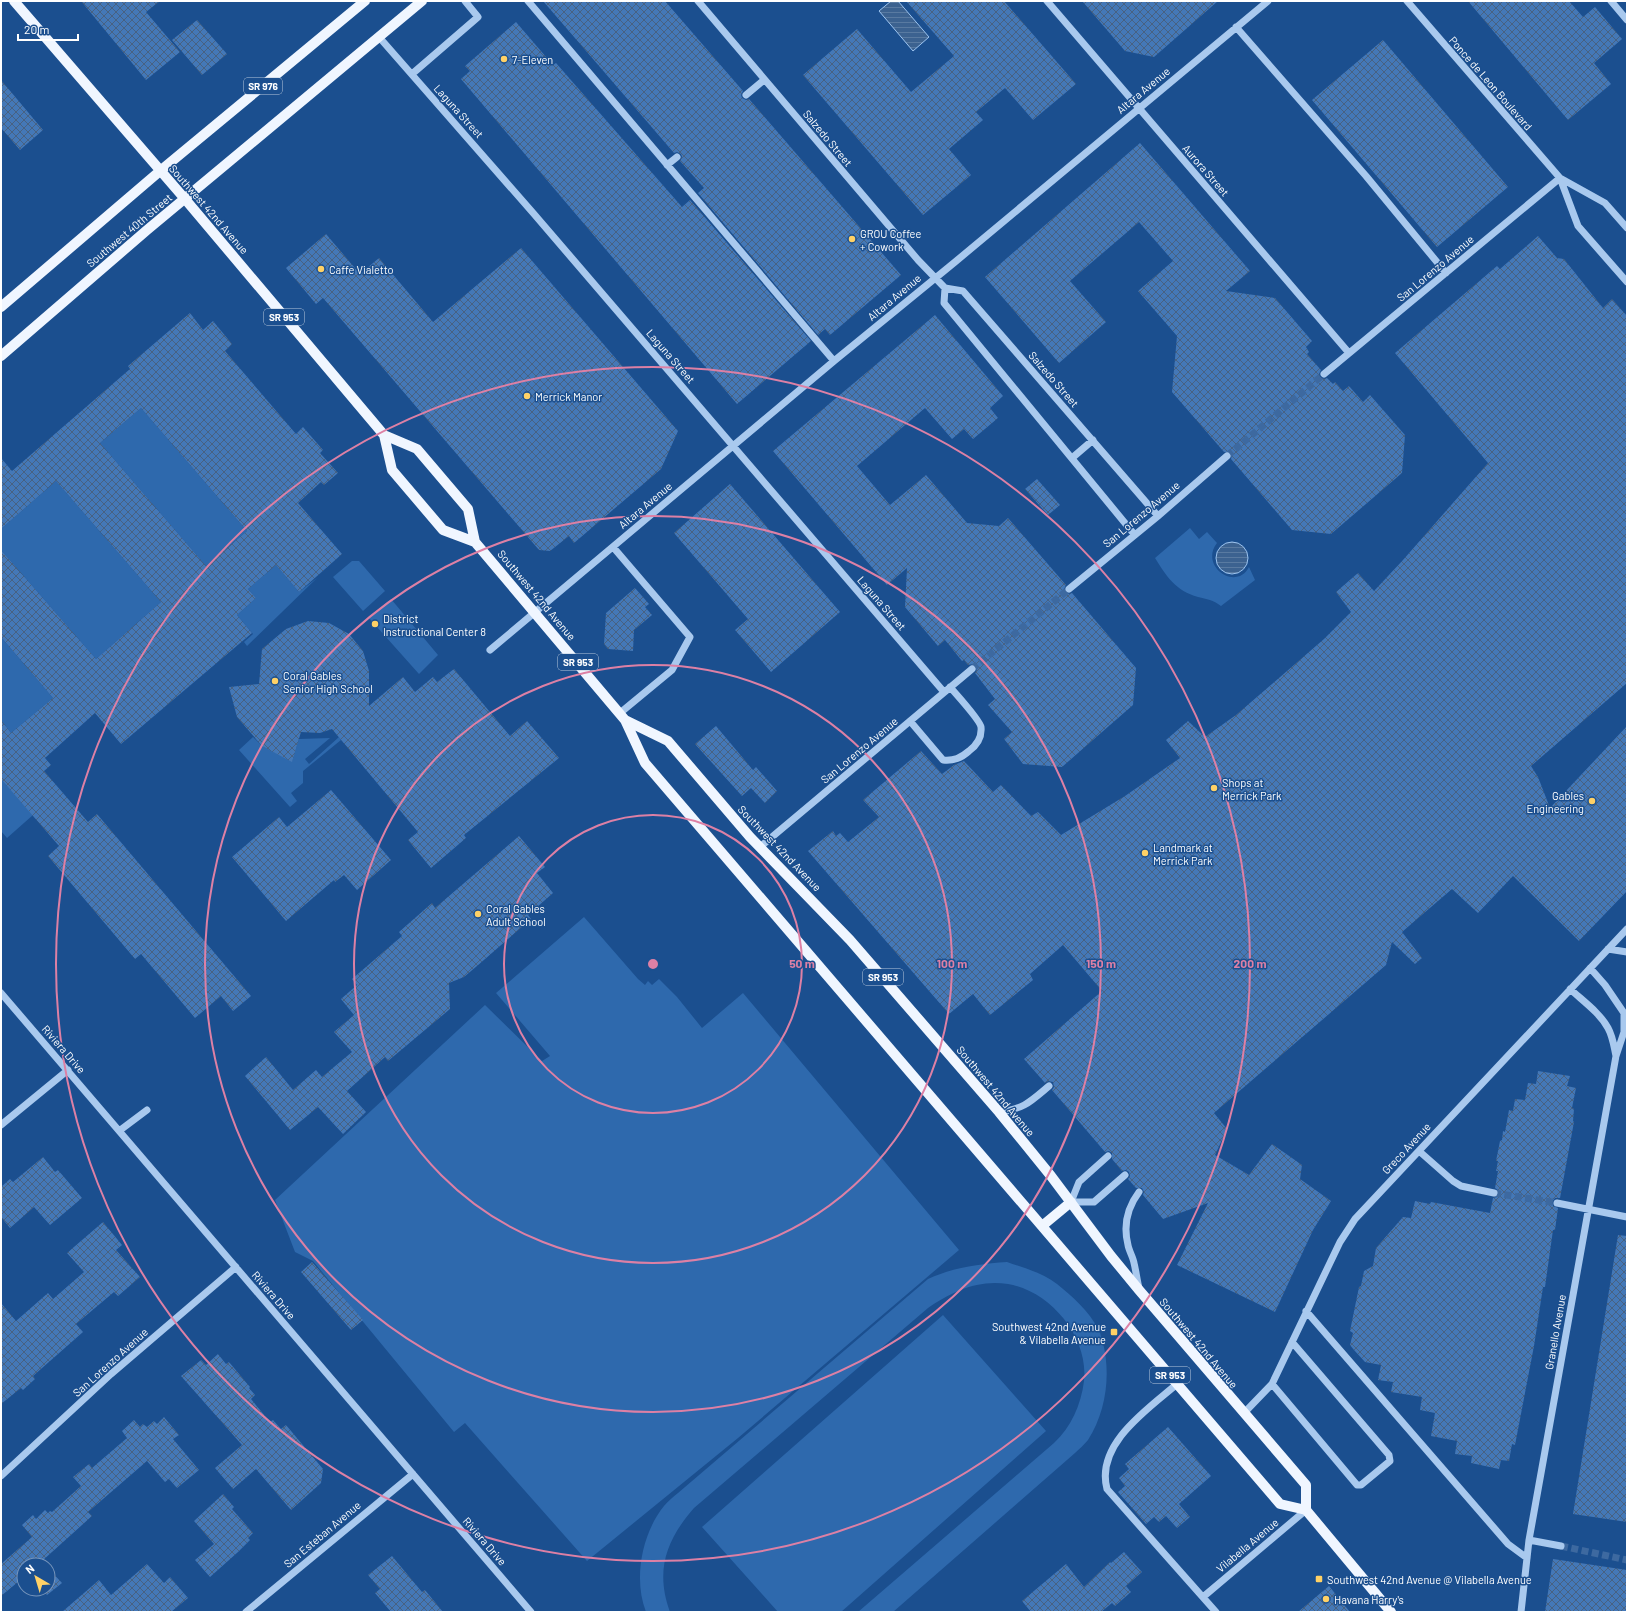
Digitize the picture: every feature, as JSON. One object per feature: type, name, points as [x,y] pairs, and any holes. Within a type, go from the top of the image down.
[{"type":"main road","name":"Southwest 42nd Avenue","points":[[14,1],[185,199],[384,435],[417,449],[468,509],[475,542],[623,716],[645,763],[1280,1504],[1306,1510],[1306,1485],[1111,1256],[1071,1202],[999,1112],[846,935],[760,848],[668,741],[623,716]]},
{"type":"main road","name":"SR 976","points":[[1,307],[160,170],[365,1]]},
{"type":"main road","name":"Southwest 40th Street","points":[[1,356],[185,199],[422,1]]},
{"type":"main road","name":"Southwest 42nd Avenue","points":[[384,435],[392,470],[443,530],[475,542]]},
{"type":"main road","points":[[1042,1226],[1071,1202]]},
{"type":"main road","points":[[1306,1510],[1392,1612]]},
{"type":"street","points":[[412,74],[478,17],[465,1]]},
{"type":"street","points":[[528,1],[834,361]]},
{"type":"street","name":"Salzedo Street","points":[[698,1],[911,252],[945,288],[963,291],[1158,516]]},
{"type":"street","name":"Aurora Street","points":[[1047,1],[1349,352]]},
{"type":"street","name":"Altara Avenue","points":[[490,650],[536,613],[834,361],[1268,1]]},
{"type":"street","name":"Ponce de Leon Boulevard","points":[[1407,1],[1560,178],[1605,203],[1627,228]]},
{"type":"street","points":[[1611,1],[1627,20]]},
{"type":"street","points":[[1236,27],[1366,176],[1446,273]]},
{"type":"street","name":"Laguna Street","points":[[379,37],[540,220],[733,446],[947,690],[981,725],[981,734],[977,744],[963,756],[952,761],[943,760],[910,721]]},
{"type":"street","points":[[746,95],[764,80]]},
{"type":"street","points":[[667,165],[677,157]]},
{"type":"street","name":"Ponce de Leon Boulevard","points":[[1560,178],[1578,226],[1627,282]]},
{"type":"street","name":"San Lorenzo Avenue","points":[[1324,374],[1560,178]]},
{"type":"street","points":[[945,288],[944,303],[1134,534]]},
{"type":"street","points":[[1072,458],[1093,440]]},
{"type":"street","name":"San Lorenzo Avenue","points":[[1068,589],[1158,516],[1227,456]]},
{"type":"street","points":[[613,547],[690,637],[672,670],[623,716]]},
{"type":"street","name":"San Lorenzo Avenue","points":[[760,848],[972,669]]},
{"type":"street","name":"Greco Avenue","points":[[1244,1413],[1272,1384],[1346,1230],[1365,1207],[1627,929]]},
{"type":"street","points":[[1608,949],[1627,952]]},
{"type":"street","name":"Granello Avenue","points":[[1521,1612],[1529,1540],[1616,1056],[1624,1032],[1624,1013],[1605,985],[1590,968]]},
{"type":"street","name":"Granello Avenue","points":[[1570,989],[1602,1019],[1613,1040],[1616,1056]]},
{"type":"street","name":"Riviera Drive","points":[[1,993],[531,1612]]},
{"type":"street","points":[[1,1125],[68,1070]]},
{"type":"street","points":[[999,1112],[1012,1111],[1023,1107],[1048,1086]]},
{"type":"street","points":[[119,1131],[147,1110]]},
{"type":"street","points":[[1419,1150],[1453,1181],[1461,1186],[1494,1193]]},
{"type":"street","points":[[1108,1156],[1079,1182],[1071,1202],[1094,1202],[1125,1175]]},
{"type":"street","points":[[1139,1290],[1134,1262],[1128,1245],[1125,1224],[1128,1212],[1134,1199],[1140,1192]]},
{"type":"street","points":[[1558,1203],[1627,1217]]},
{"type":"street","name":"San Lorenzo Avenue","points":[[1,1476],[111,1374],[236,1267]]},
{"type":"street","points":[[1306,1311],[1508,1544],[1527,1558]]},
{"type":"street","points":[[1272,1384],[1357,1485],[1362,1485],[1390,1461],[1389,1455],[1292,1342]]},
{"type":"street","points":[[1177,1384],[1147,1409],[1122,1435],[1111,1451],[1106,1465],[1104,1479],[1107,1489],[1216,1612]]},
{"type":"street","name":"San Esteban Avenue","points":[[246,1612],[413,1474]]},
{"type":"street","name":"Vilabella Avenue","points":[[1203,1597],[1306,1510]]},
{"type":"street","points":[[1529,1540],[1561,1546]]},
{"type":"shaded area","points":[[891,1],[898,1],[929,37],[913,51],[879,11]]},
{"type":"shaded area","points":[[141,408],[247,531],[206,566],[100,443]]},
{"type":"shaded area","points":[[56,481],[161,602],[96,659],[1,550],[1,529]]},
{"type":"shaded area","points":[[1190,528],[1199,539],[1207,532],[1217,543],[1213,552],[1213,560],[1221,573],[1236,577],[1243,574],[1249,567],[1255,580],[1221,606],[1210,600],[1190,594],[1178,587],[1163,571],[1155,558]]},
{"type":"shaded area","points":[[1229,542],[1235,542],[1244,546],[1248,558],[1244,570],[1235,574],[1229,574],[1220,570],[1216,561],[1216,555],[1220,546]]},
{"type":"shaded area","points":[[352,561],[359,561],[385,591],[363,611],[333,577]]},
{"type":"shaded area","points":[[276,565],[299,592],[317,578],[247,646],[244,642],[253,634],[237,615],[256,598],[248,589]]},
{"type":"shaded area","points":[[391,599],[438,655],[419,674],[369,618]]},
{"type":"shaded area","points":[[1,637],[53,698],[11,733],[1,720]]},
{"type":"shaded area","points":[[253,737],[262,746],[292,761],[299,739],[330,738],[305,759],[309,764],[339,737],[341,740],[303,771],[303,783],[291,793],[297,801],[290,807],[239,750]]},
{"type":"shaded area","points":[[2,780],[33,815],[7,838],[1,831]]},
{"type":"shaded area","points":[[584,917],[638,979],[645,985],[648,981],[652,985],[659,979],[677,997],[702,1028],[743,993],[959,1250],[738,1438],[587,1561],[465,1423],[454,1432],[313,1261],[295,1252],[275,1200],[485,1005],[542,1061],[550,1056],[496,993]]},
{"type":"shaded area","points":[[1007,1262],[1052,1280],[1085,1310],[1100,1332],[1107,1368],[1107,1380],[1103,1405],[1099,1418],[1088,1440],[1075,1453],[893,1612],[858,1612],[1054,1443],[1070,1423],[1078,1407],[1084,1381],[1084,1364],[1080,1348],[1064,1319],[1052,1306],[1024,1288],[1008,1284],[986,1283],[965,1288],[928,1308],[694,1508],[676,1532],[666,1557],[663,1583],[670,1612],[646,1612],[640,1585],[642,1557],[650,1529],[656,1517],[669,1501],[928,1279],[967,1267]]},
{"type":"shaded area","points":[[943,1315],[1046,1431],[841,1612],[778,1612],[702,1527]]},
{"type":"building","points":[[81,1],[160,1],[146,12],[180,52],[146,80]]},
{"type":"building","points":[[543,1],[665,1],[743,91],[741,95],[742,98],[746,100],[749,99],[901,275],[830,335],[825,329],[818,335],[698,193],[704,188],[680,161],[682,157],[681,154],[677,152],[674,153]]},
{"type":"building","points":[[906,1],[1004,1],[1076,84],[1033,120],[1005,88],[976,112],[983,120],[949,149],[971,175],[923,215],[803,75],[857,29],[911,92],[954,56]]},
{"type":"building","points":[[1082,1],[1218,1],[1154,57],[1125,51]]},
{"type":"building","points":[[1468,1],[1569,1],[1583,17],[1595,7],[1622,39],[1594,63],[1611,84],[1568,120]]},
{"type":"building","points":[[197,20],[227,54],[202,75],[172,40]]},
{"type":"building","points":[[516,22],[553,65],[556,63],[682,207],[690,200],[811,341],[737,404],[461,79],[470,71],[465,66]]},
{"type":"building","points":[[1383,40],[1508,187],[1437,247],[1312,100]]},
{"type":"building","points":[[1,80],[43,130],[20,150],[1,128]]},
{"type":"building","points":[[1140,143],[1250,271],[1226,291],[1275,298],[1312,341],[1306,347],[1309,352],[1307,354],[1321,370],[1319,374],[1320,377],[1324,379],[1327,378],[1333,384],[1335,382],[1343,391],[1349,386],[1363,402],[1370,395],[1405,435],[1402,473],[1331,534],[1292,530],[1231,459],[1232,455],[1230,452],[1224,452],[1172,392],[1177,336],[1138,291],[1173,261],[1139,222],[1070,281],[1106,322],[1059,363],[985,277]]},
{"type":"building","name":"Merrick Manor","points":[[326,234],[360,274],[379,258],[433,322],[521,248],[678,431],[661,469],[574,543],[569,536],[550,551],[539,550],[323,298],[316,304],[286,268]]},
{"type":"building","points":[[1538,236],[1557,258],[1564,259],[1603,308],[1612,299],[1627,316],[1627,683],[1531,766],[1538,777],[1550,808],[1627,726],[1627,891],[1579,941],[1513,876],[1478,913],[1452,889],[1402,932],[1422,958],[1415,964],[1392,942],[1386,965],[1214,1113],[1227,1129],[1215,1155],[1249,1175],[1272,1144],[1302,1165],[1300,1179],[1331,1201],[1313,1230],[1275,1312],[1177,1265],[1208,1203],[1163,1219],[1143,1195],[1144,1192],[1142,1188],[1136,1188],[1128,1179],[1130,1176],[1129,1172],[1126,1170],[1122,1171],[1112,1159],[1112,1153],[1109,1151],[1105,1152],[1052,1090],[1054,1087],[1053,1082],[1048,1081],[1045,1083],[1024,1059],[1102,991],[1063,945],[1030,974],[1033,980],[990,1015],[973,994],[949,1014],[808,851],[833,831],[836,836],[840,833],[848,842],[879,817],[863,800],[921,751],[942,774],[954,765],[964,761],[993,792],[1001,785],[1031,816],[1038,812],[1061,835],[1125,796],[1180,758],[1166,740],[1188,721],[1205,737],[1236,715],[1324,639],[1351,612],[1336,592],[1358,573],[1374,591],[1488,463],[1395,353],[1497,266],[1500,269]]},
{"type":"building","points":[[190,313],[203,330],[213,321],[232,344],[225,351],[296,434],[303,427],[323,450],[320,453],[338,473],[324,485],[321,482],[298,503],[342,554],[299,592],[276,565],[248,589],[256,598],[237,615],[252,633],[121,744],[95,713],[45,758],[51,765],[44,771],[88,822],[97,814],[251,996],[233,1011],[221,996],[195,1018],[141,954],[135,959],[48,856],[59,846],[1,779],[1,720],[11,733],[53,698],[1,637],[1,550],[96,659],[161,602],[56,481],[1,529],[1,458],[12,471],[130,369],[128,366]],"holes":[[[141,408],[247,531],[206,566],[100,443]]]},
{"type":"building","points":[[935,315],[1003,396],[990,408],[998,418],[973,439],[964,429],[952,439],[925,408],[857,466],[890,505],[926,475],[967,523],[999,526],[1008,518],[1066,585],[1064,589],[1065,592],[1069,594],[1072,593],[1136,668],[1133,705],[1062,767],[1023,764],[1004,739],[1012,732],[988,705],[995,699],[975,673],[977,670],[976,666],[973,664],[968,665],[964,660],[962,661],[945,640],[938,646],[905,607],[907,568],[887,585],[773,451]]},
{"type":"building","points":[[1037,479],[1060,505],[1048,515],[1025,489]]},
{"type":"building","points":[[730,484],[840,612],[771,672],[735,630],[748,619],[674,533]]},
{"type":"building","points":[[635,588],[649,604],[645,607],[652,615],[634,630],[633,651],[608,649],[604,644],[606,613]]},
{"type":"building","points":[[308,621],[329,623],[349,634],[363,651],[369,671],[369,706],[403,677],[415,692],[433,677],[437,682],[454,669],[510,736],[527,721],[559,758],[464,835],[466,838],[431,868],[408,840],[418,832],[332,729],[320,733],[301,732],[292,762],[262,746],[237,717],[229,687],[259,684],[262,649],[286,629]]},
{"type":"building","points":[[716,726],[753,770],[756,767],[777,791],[765,803],[751,788],[742,796],[695,744]]},
{"type":"building","points":[[331,790],[391,860],[357,890],[344,875],[335,882],[334,880],[286,921],[232,857],[279,817],[287,827]]},
{"type":"building","points":[[519,836],[545,867],[537,873],[553,893],[528,915],[531,919],[477,966],[464,977],[449,983],[450,1009],[388,1061],[385,1057],[347,1091],[366,1112],[343,1134],[318,1107],[290,1130],[245,1076],[266,1057],[293,1090],[316,1070],[322,1077],[352,1052],[334,1032],[354,1015],[341,999],[357,985],[352,979],[402,936],[399,932],[432,903],[435,908]]},
{"type":"building","points":[[1538,1071],[1570,1076],[1567,1086],[1576,1088],[1572,1108],[1574,1109],[1574,1122],[1560,1198],[1555,1198],[1552,1202],[1553,1206],[1558,1208],[1555,1230],[1553,1230],[1545,1287],[1543,1287],[1534,1346],[1515,1445],[1512,1444],[1509,1461],[1501,1460],[1499,1469],[1471,1463],[1472,1456],[1455,1454],[1457,1441],[1431,1436],[1435,1413],[1420,1410],[1422,1397],[1391,1392],[1393,1382],[1378,1380],[1381,1365],[1365,1362],[1354,1350],[1350,1345],[1353,1333],[1350,1331],[1359,1287],[1361,1286],[1364,1271],[1373,1266],[1376,1248],[1403,1217],[1411,1218],[1415,1201],[1430,1204],[1431,1202],[1490,1213],[1493,1198],[1497,1197],[1499,1194],[1498,1190],[1495,1188],[1498,1171],[1496,1171],[1498,1161],[1496,1161],[1503,1131],[1505,1132],[1509,1110],[1513,1111],[1515,1099],[1525,1100],[1528,1083],[1536,1084]]},
{"type":"building","points":[[43,1157],[55,1172],[58,1170],[82,1198],[50,1225],[34,1207],[10,1228],[1,1217],[1,1187],[10,1179],[13,1182]]},
{"type":"building","points":[[103,1222],[122,1245],[116,1250],[140,1277],[118,1296],[114,1292],[76,1324],[83,1332],[33,1376],[35,1379],[23,1390],[21,1388],[1,1404],[1,1303],[16,1321],[48,1293],[53,1299],[84,1272],[67,1253]]},
{"type":"building","points":[[1618,1235],[1627,1236],[1627,1522],[1573,1514]]},
{"type":"building","points":[[312,1262],[363,1320],[351,1330],[301,1272]]},
{"type":"building","points":[[218,1354],[226,1364],[229,1362],[250,1387],[249,1388],[255,1395],[251,1399],[270,1422],[273,1420],[281,1429],[286,1425],[323,1469],[321,1483],[291,1510],[256,1469],[233,1489],[215,1468],[242,1445],[181,1376],[201,1360],[206,1365]]},
{"type":"building","points":[[164,1417],[179,1435],[173,1439],[199,1470],[177,1488],[169,1479],[165,1482],[147,1461],[88,1512],[92,1516],[46,1557],[16,1557],[16,1584],[1,1596],[1,1564],[32,1537],[22,1525],[33,1515],[36,1519],[45,1510],[48,1513],[50,1511],[52,1512],[81,1486],[73,1477],[89,1464],[92,1468],[127,1438],[122,1431],[134,1420],[140,1427],[143,1424],[147,1427],[154,1421],[157,1424]]},
{"type":"building","points":[[1168,1427],[1211,1476],[1179,1504],[1190,1517],[1177,1528],[1166,1516],[1159,1522],[1154,1517],[1146,1524],[1118,1492],[1125,1486],[1119,1478],[1129,1469],[1125,1464]]},
{"type":"building","points":[[223,1494],[234,1507],[232,1509],[253,1533],[248,1538],[250,1540],[210,1577],[195,1560],[214,1544],[194,1521]]},
{"type":"building","points":[[1124,1552],[1142,1572],[1126,1586],[1131,1592],[1115,1606],[1112,1603],[1101,1612],[1031,1612],[1022,1601],[1066,1564],[1084,1587],[1110,1562],[1111,1563]]},
{"type":"building","points":[[392,1556],[422,1592],[425,1590],[443,1612],[391,1612],[375,1593],[380,1589],[368,1575]]},
{"type":"building","points":[[1553,1559],[1627,1570],[1627,1612],[1545,1612]]},
{"type":"building","points":[[147,1564],[164,1583],[170,1577],[188,1598],[171,1612],[62,1612],[99,1580],[111,1595]]},
{"type":"building","points":[[56,1577],[62,1583],[56,1588]]},
{"type":"building","name":"Havana Harry's","points":[[1329,1586],[1350,1612],[1298,1612]]},
{"type":"tunnel","points":[[1227,456],[1324,374]]},
{"type":"tunnel","points":[[972,669],[1069,589]]},
{"type":"tunnel","points":[[1494,1193],[1557,1203]]},
{"type":"tunnel","points":[[1561,1546],[1627,1560]]},
{"type":"place","name":"7-Eleven","points":[[504,59]]},
{"type":"place","name":"GROU Coffee + Cowork","points":[[852,239]]},
{"type":"place","name":"Caffe Vialetto","points":[[321,269]]},
{"type":"place","name":"Merrick Manor","points":[[527,396]]},
{"type":"place","name":"District Instructional Center 8","points":[[375,624]]},
{"type":"place","name":"Coral Gables Senior High School","points":[[275,681]]},
{"type":"place","name":"Shops at Merrick Park","points":[[1214,788]]},
{"type":"place","name":"Gables Engineering","points":[[1592,801]]},
{"type":"place","name":"Landmark at Merrick Park","points":[[1145,853]]},
{"type":"place","name":"Coral Gables Adult School","points":[[478,914]]},
{"type":"place","name":"Southwest 42nd Avenue & Vilabella Avenue","points":[[1114,1332]]},
{"type":"place","name":"Southwest 42nd Avenue @ Vilabella Avenue","points":[[1319,1579]]},
{"type":"place","name":"Havana Harry's","points":[[1326,1599]]}]
